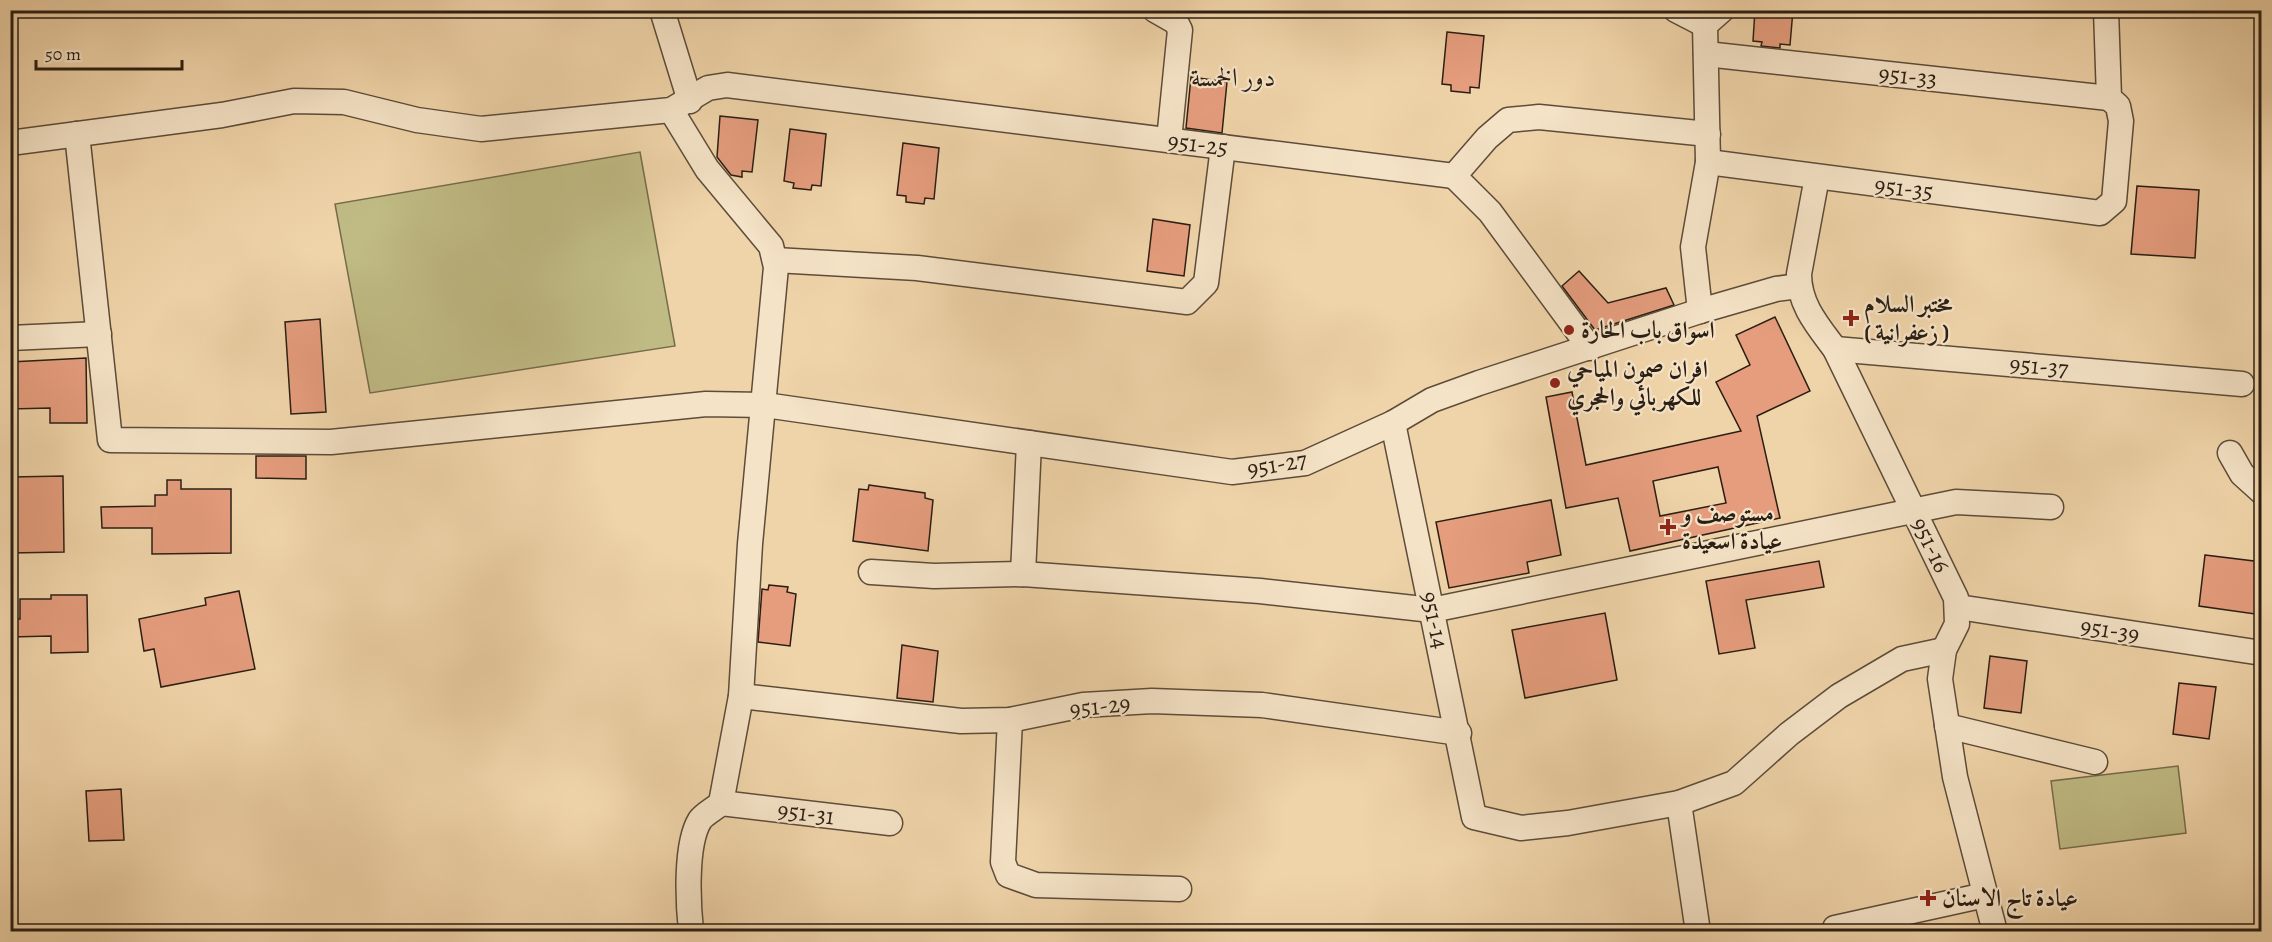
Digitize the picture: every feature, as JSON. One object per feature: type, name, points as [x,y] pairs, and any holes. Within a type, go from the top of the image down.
[{"type":"street","points":[[662,10],[681,105],[707,169],[771,246],[775,260],[765,405],[750,544],[741,696],[721,803],[700,819],[692,847],[689,895],[691,931]]},
{"type":"street","points":[[1155,10],[1176,22],[1180,30],[1168,140]]},
{"type":"street","points":[[1676,10],[1714,18],[1706,54],[1708,162],[1693,247],[1700,311]]},
{"type":"street","points":[[2106,10],[2109,98]]},
{"type":"street","name":"951-33","points":[[1706,54],[2109,98]]},
{"type":"street","name":"951-25","points":[[681,105],[708,88],[727,85],[1454,176]]},
{"type":"street","name":"951-35","points":[[1708,162],[2100,213],[2114,201],[2121,121],[2118,106],[2109,98]]},
{"type":"street","points":[[10,143],[222,115],[294,102],[344,102],[417,120],[481,129],[681,105]]},
{"type":"street","points":[[1590,348],[1490,212],[1454,176],[1487,138],[1508,120],[1539,117],[1708,134]]},
{"type":"street","points":[[10,338],[99,334],[77,134]]},
{"type":"street","points":[[775,260],[916,268],[1187,302],[1206,283],[1223,147]]},
{"type":"street","name":"951-16","points":[[1817,177],[1799,274],[1799,286],[1809,314],[1835,349],[1914,510],[1958,607]]},
{"type":"street","name":"951-27","points":[[99,334],[110,440],[331,442],[706,404],[765,405],[1232,472],[1305,463],[1393,423],[1432,400],[1700,311],[1799,286]]},
{"type":"street","name":"951-37","points":[[1835,349],[2242,384]]},
{"type":"street","name":"951-14","points":[[1393,423],[1459,733],[1474,817],[1521,828],[1568,823],[1679,803]]},
{"type":"street","points":[[1023,574],[1029,443]]},
{"type":"street","points":[[2230,453],[2242,474],[2262,492]]},
{"type":"street","points":[[871,572],[934,576],[1023,574],[1260,591],[1432,610],[1956,502],[2051,507]]},
{"type":"street","points":[[1958,607],[1957,624],[1944,650],[1940,679],[1955,777],[1995,932]]},
{"type":"street","name":"951-39","points":[[1958,607],[2262,653]]},
{"type":"street","points":[[1698,932],[1679,803],[1734,783],[1789,734],[1839,696],[1902,659],[1944,650]]},
{"type":"street","name":"951-29","points":[[741,696],[961,721],[1010,720],[1083,705],[1152,700],[1262,705],[1459,733]]},
{"type":"street","points":[[1010,720],[1003,862],[1008,875],[1036,885],[1179,889]]},
{"type":"street","points":[[1947,726],[2095,762]]},
{"type":"street","name":"951-31","points":[[721,803],[890,823]]},
{"type":"street","points":[[1835,928],[1985,895]]},
{"type":"shaded area","points":[[640,152],[675,346],[370,393],[335,204]]},
{"type":"shaded area","points":[[2178,766],[2186,833],[2060,849],[2051,781]]},
{"type":"building","points":[[1755,10],[1793,10],[1790,45],[1780,44],[1780,48],[1761,46],[1762,42],[1753,41]]},
{"type":"building","points":[[1447,32],[1484,36],[1479,88],[1470,87],[1470,93],[1451,91],[1451,85],[1442,84]]},
{"type":"building","points":[[1191,77],[1227,82],[1222,133],[1186,128]]},
{"type":"building","points":[[720,116],[758,120],[752,172],[742,171],[742,177],[731,175],[717,157]]},
{"type":"building","points":[[790,129],[826,134],[821,186],[812,185],[811,190],[793,188],[794,183],[784,181]]},
{"type":"building","points":[[903,143],[939,148],[934,199],[925,198],[924,204],[906,202],[906,196],[897,195]]},
{"type":"building","points":[[2137,186],[2199,190],[2195,258],[2131,254]]},
{"type":"building","points":[[1153,219],[1190,225],[1184,276],[1147,271]]},
{"type":"building","points":[[1579,271],[1608,303],[1666,288],[1674,305],[1595,330],[1562,286]]},
{"type":"building","points":[[1775,317],[1810,391],[1757,416],[1780,518],[1630,551],[1618,498],[1566,508],[1546,397],[1572,392],[1586,465],[1741,431],[1716,382],[1750,365],[1736,335]],"holes":[[[1718,467],[1726,503],[1660,516],[1653,481]]]},
{"type":"building","points":[[320,319],[326,412],[291,414],[285,322]]},
{"type":"building","points":[[86,358],[87,423],[50,423],[50,408],[10,409],[10,362]]},
{"type":"building","points":[[256,456],[306,456],[306,479],[256,478]]},
{"type":"building","points":[[63,476],[64,552],[10,553],[11,477]]},
{"type":"building","points":[[167,480],[181,480],[181,489],[231,489],[231,553],[152,554],[152,528],[102,528],[101,507],[155,506],[155,495],[167,495]]},
{"type":"building","points":[[869,485],[925,493],[925,498],[933,500],[928,551],[853,541],[859,489],[868,490]]},
{"type":"building","points":[[1551,500],[1561,555],[1527,562],[1529,573],[1449,588],[1436,522]]},
{"type":"building","points":[[2205,555],[2262,562],[2262,615],[2199,606]]},
{"type":"building","points":[[1819,561],[1824,587],[1746,600],[1755,648],[1719,654],[1706,581]]},
{"type":"building","points":[[769,585],[788,587],[787,592],[796,594],[790,646],[758,642],[762,589],[768,590]]},
{"type":"building","points":[[239,591],[255,669],[161,687],[154,649],[144,651],[139,619],[206,605],[205,598]]},
{"type":"building","points":[[51,595],[87,595],[88,652],[51,653],[51,636],[10,637],[10,619],[20,619],[20,599],[51,599]]},
{"type":"building","points":[[1605,613],[1617,680],[1525,698],[1512,630]]},
{"type":"building","points":[[902,645],[938,651],[933,702],[897,698]]},
{"type":"building","points":[[1990,656],[2027,661],[2021,713],[1984,708]]},
{"type":"building","points":[[2179,683],[2216,687],[2209,739],[2173,734]]},
{"type":"building","points":[[121,789],[124,840],[89,841],[86,791]]},
{"type":"place","name":"مختبر السلام ( زعفرانية )","points":[[1851,318]]},
{"type":"place","name":"اسواق باب الحارة","points":[[1569,330]]},
{"type":"place","name":"افران صمون المياحي للكهربائي والحجري","points":[[1555,383]]},
{"type":"place","name":"مستوصف و عيادة اسعيدة","points":[[1668,527]]},
{"type":"place","name":"عيادة تاج الاسنان","points":[[1928,898]]},
{"type":"district","name":"دور الخمسة","points":[[1233,77]]}]
